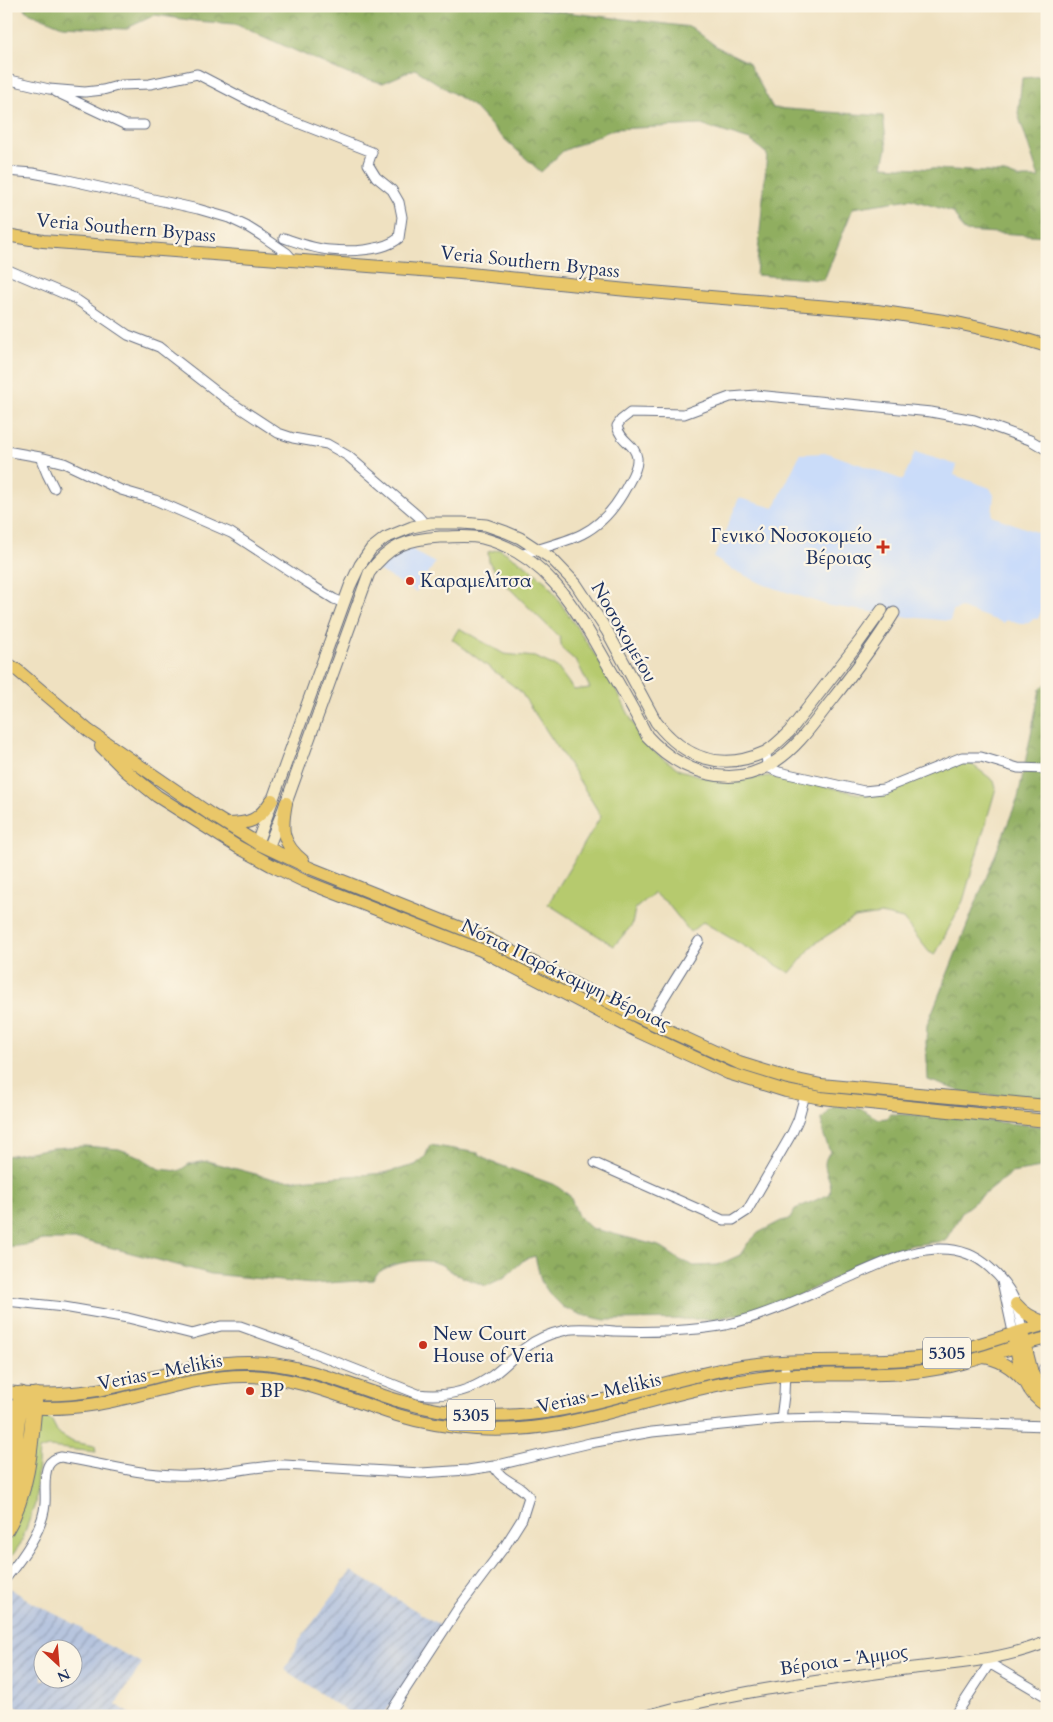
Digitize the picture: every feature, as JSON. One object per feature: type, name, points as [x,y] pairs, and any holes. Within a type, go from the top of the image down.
[{"type":"highway","points":[[6,1504],[12,1495],[16,1478],[16,1435],[20,1400]]},
{"type":"highway","points":[[6,1530],[15,1515],[21,1496],[20,1400]]},
{"type":"highway","points":[[6,1420],[16,1435]]},
{"type":"main road","name":"Veria Southern Bypass","points":[[6,236],[43,241],[293,260],[877,311],[957,323],[1007,334],[1047,346]]},
{"type":"main road","name":"Νότια Παράκαμψη Βέροιας","points":[[6,663],[18,670],[89,731],[226,824],[304,881],[481,950],[637,1031],[728,1073],[764,1085],[831,1099],[1047,1121]]},
{"type":"main road","name":"Νότια Παράκαμψη Βέροιας","points":[[89,731],[94,740],[126,771],[157,796],[260,849],[488,939],[650,1022],[739,1063],[822,1085],[1047,1106]]},
{"type":"main road","points":[[226,824],[247,823],[256,820],[265,812],[272,800]]},
{"type":"main road","points":[[286,802],[282,822],[285,840],[290,848],[310,868]]},
{"type":"main road","points":[[1016,1304],[1031,1317],[1047,1323]]},
{"type":"main road","name":"5305","points":[[1017,1331],[1047,1323]]},
{"type":"main road","points":[[1017,1331],[1020,1345],[1037,1373]]},
{"type":"main road","name":"Verias - Melikis","points":[[20,1400],[96,1390],[184,1369],[251,1362],[302,1369],[401,1402],[437,1411],[478,1415],[521,1415],[579,1407],[700,1374],[743,1366],[784,1361],[920,1358],[954,1352],[1017,1331]]},
{"type":"main road","points":[[1037,1373],[1032,1362],[1034,1352],[1040,1343],[1047,1338]]},
{"type":"main road","name":"5305","points":[[1020,1345],[1047,1338]]},
{"type":"main road","name":"Verias - Melikis","points":[[20,1400],[97,1404],[185,1383],[220,1377],[272,1377],[325,1389],[397,1415],[434,1424],[477,1429],[522,1429],[580,1420],[704,1387],[785,1375],[907,1373],[939,1369],[1020,1345]]},
{"type":"main road","points":[[983,1357],[1002,1362],[1017,1372],[1037,1373]]},
{"type":"main road","points":[[1037,1373],[1028,1390],[1035,1398],[1047,1404]]},
{"type":"street","points":[[6,79],[48,89],[86,92],[122,85],[150,84],[197,74],[272,113],[372,152],[368,164],[376,177],[392,190],[399,202],[402,217],[399,238],[391,245],[374,248],[330,250],[284,238]]},
{"type":"street","points":[[48,89],[126,125],[144,125]]},
{"type":"street","points":[[6,171],[33,173],[67,180],[229,218],[262,236],[287,253],[293,260]]},
{"type":"street","points":[[6,269],[74,298],[128,336],[158,347],[226,399],[278,433],[292,438],[327,444],[348,456],[425,524]]},
{"type":"street","points":[[520,555],[582,534],[602,520],[621,498],[634,473],[637,459],[633,448],[619,436],[617,426],[630,413],[684,414],[730,397],[756,395],[783,397],[932,412],[974,420],[1030,440],[1047,450]]},
{"type":"street","points":[[6,451],[64,463],[121,490],[155,500],[231,533],[308,583],[344,603]]},
{"type":"street","points":[[40,457],[46,474],[54,488]]},
{"type":"street","name":"Νοσοκομείου","points":[[260,849],[272,800],[344,603],[360,565],[371,549],[384,538],[412,527],[425,524],[463,523],[486,525],[520,538],[564,570],[594,609],[663,732],[690,753],[707,760],[740,759],[766,751],[789,732],[882,610]]},
{"type":"street","name":"Νοσοκομείου","points":[[260,849],[286,802],[369,573],[379,559],[404,543],[420,539],[460,536],[481,538],[520,555],[546,574],[559,586],[578,612],[647,736],[660,750],[684,766],[713,775],[730,777],[748,774],[777,761],[793,747],[857,668],[894,613]]},
{"type":"street","points":[[766,751],[767,767],[780,772],[864,791],[883,789],[962,757],[981,757],[1018,768],[1047,769]]},
{"type":"street","points":[[650,1022],[699,941]]},
{"type":"street","points":[[594,1163],[723,1220],[733,1220],[742,1216],[751,1204],[792,1133],[805,1095]]},
{"type":"street","points":[[6,1301],[64,1307],[128,1318],[192,1334],[221,1326],[240,1326],[418,1394],[430,1395],[459,1392],[477,1385],[502,1368],[526,1347],[540,1339],[568,1329],[648,1332],[700,1329],[723,1325],[748,1319],[882,1263],[921,1250],[947,1249],[970,1254],[982,1260],[1009,1288],[1016,1304],[1017,1331]]},
{"type":"street","points":[[1002,1280],[1017,1331]]},
{"type":"street","points":[[781,1419],[785,1375],[784,1361]]},
{"type":"street","points":[[6,1578],[22,1558],[42,1519],[48,1466],[55,1458],[70,1459],[144,1474],[206,1475],[264,1466],[284,1465],[421,1473],[494,1466],[590,1443],[652,1432],[781,1419],[828,1418],[1047,1426]]},
{"type":"street","points":[[388,1716],[459,1606],[505,1546],[522,1519],[529,1497],[522,1490],[499,1475],[494,1466]]},
{"type":"street","name":"Βέροια - Άμμος","points":[[647,1716],[774,1688],[985,1661],[997,1655],[1019,1651],[1047,1642]]},
{"type":"street","points":[[955,1716],[985,1661],[1047,1697]]},
{"type":"street","points":[[6,1713],[10,1716]]},
{"type":"shaded area","name":"Γενικό Νοσοκομείο Βέροιας","points":[[915,452],[957,465],[954,475],[990,488],[994,495],[992,516],[1047,536],[1047,588],[1039,602],[1044,605],[1038,619],[1021,624],[1006,620],[1004,623],[961,608],[953,611],[950,621],[830,606],[765,585],[731,569],[714,558],[739,498],[774,508],[800,454],[828,453],[903,480]]},
{"type":"shaded area","name":"Καραμελίτσα","points":[[409,548],[435,563],[416,592],[378,570]]},
{"type":"shaded area","points":[[351,1571],[441,1626],[383,1716],[354,1716],[285,1670],[299,1641]]},
{"type":"shaded area","points":[[6,1586],[35,1604],[81,1627],[84,1633],[142,1663],[116,1704],[133,1716],[32,1716],[6,1701]]},
{"type":"green space","points":[[24,6],[513,6],[691,27],[717,47],[748,62],[773,108],[883,116],[887,147],[883,166],[1005,173],[1019,178],[1039,178],[1018,114],[1022,78],[1047,76],[1047,236],[964,231],[953,212],[910,199],[853,208],[824,280],[756,275],[767,154],[750,140],[701,125],[614,129],[563,151],[541,172],[499,134],[473,106],[415,69],[383,83],[348,74],[235,24],[155,15],[125,29],[62,26],[26,11]]},
{"type":"green space","points":[[500,549],[528,567],[548,584],[609,676],[642,740],[657,754],[680,770],[711,779],[737,780],[769,776],[798,780],[860,794],[890,791],[961,761],[970,763],[994,781],[996,788],[963,901],[935,955],[929,952],[903,919],[881,914],[854,918],[814,944],[790,973],[703,922],[690,932],[667,903],[654,893],[635,909],[632,925],[614,946],[548,904],[601,816],[520,691],[452,639],[459,628],[504,654],[535,657],[557,667],[574,690],[590,688],[577,662],[562,649],[560,638],[500,579],[489,562],[488,552]]},
{"type":"green space","points":[[1047,683],[1047,1100],[966,1093],[928,1080],[927,1025],[1018,798],[1040,689]]},
{"type":"green space","points":[[834,1106],[862,1109],[878,1119],[887,1118],[891,1114],[937,1116],[1047,1127],[1047,1167],[1011,1173],[963,1211],[945,1241],[912,1245],[872,1260],[785,1302],[752,1312],[713,1319],[605,1320],[582,1315],[563,1307],[549,1293],[541,1281],[535,1256],[525,1259],[505,1277],[486,1286],[457,1275],[440,1264],[430,1261],[412,1261],[383,1269],[373,1280],[312,1284],[211,1274],[82,1240],[43,1240],[27,1245],[6,1247],[6,1156],[52,1148],[85,1146],[119,1149],[139,1156],[159,1169],[179,1171],[189,1164],[207,1161],[274,1179],[299,1180],[384,1173],[415,1165],[425,1157],[430,1145],[478,1153],[489,1161],[555,1185],[570,1196],[578,1216],[591,1228],[659,1246],[680,1260],[694,1266],[718,1265],[740,1255],[758,1233],[781,1221],[790,1219],[795,1209],[830,1194],[831,1188],[825,1163],[830,1152],[823,1133],[822,1119]]},
{"type":"green space","points":[[38,1418],[46,1418],[52,1421],[58,1433],[73,1442],[95,1446],[96,1452],[49,1447],[39,1450],[35,1504],[21,1543],[6,1564],[6,1538],[12,1531]]},
{"type":"place","name":"Γενικό Νοσοκομείο Βέροιας","points":[[883,547]]},
{"type":"place","name":"Καραμελίτσα","points":[[410,581]]},
{"type":"place","name":"New Court House of Veria","points":[[423,1345]]},
{"type":"place","name":"BP","points":[[250,1391]]}]
